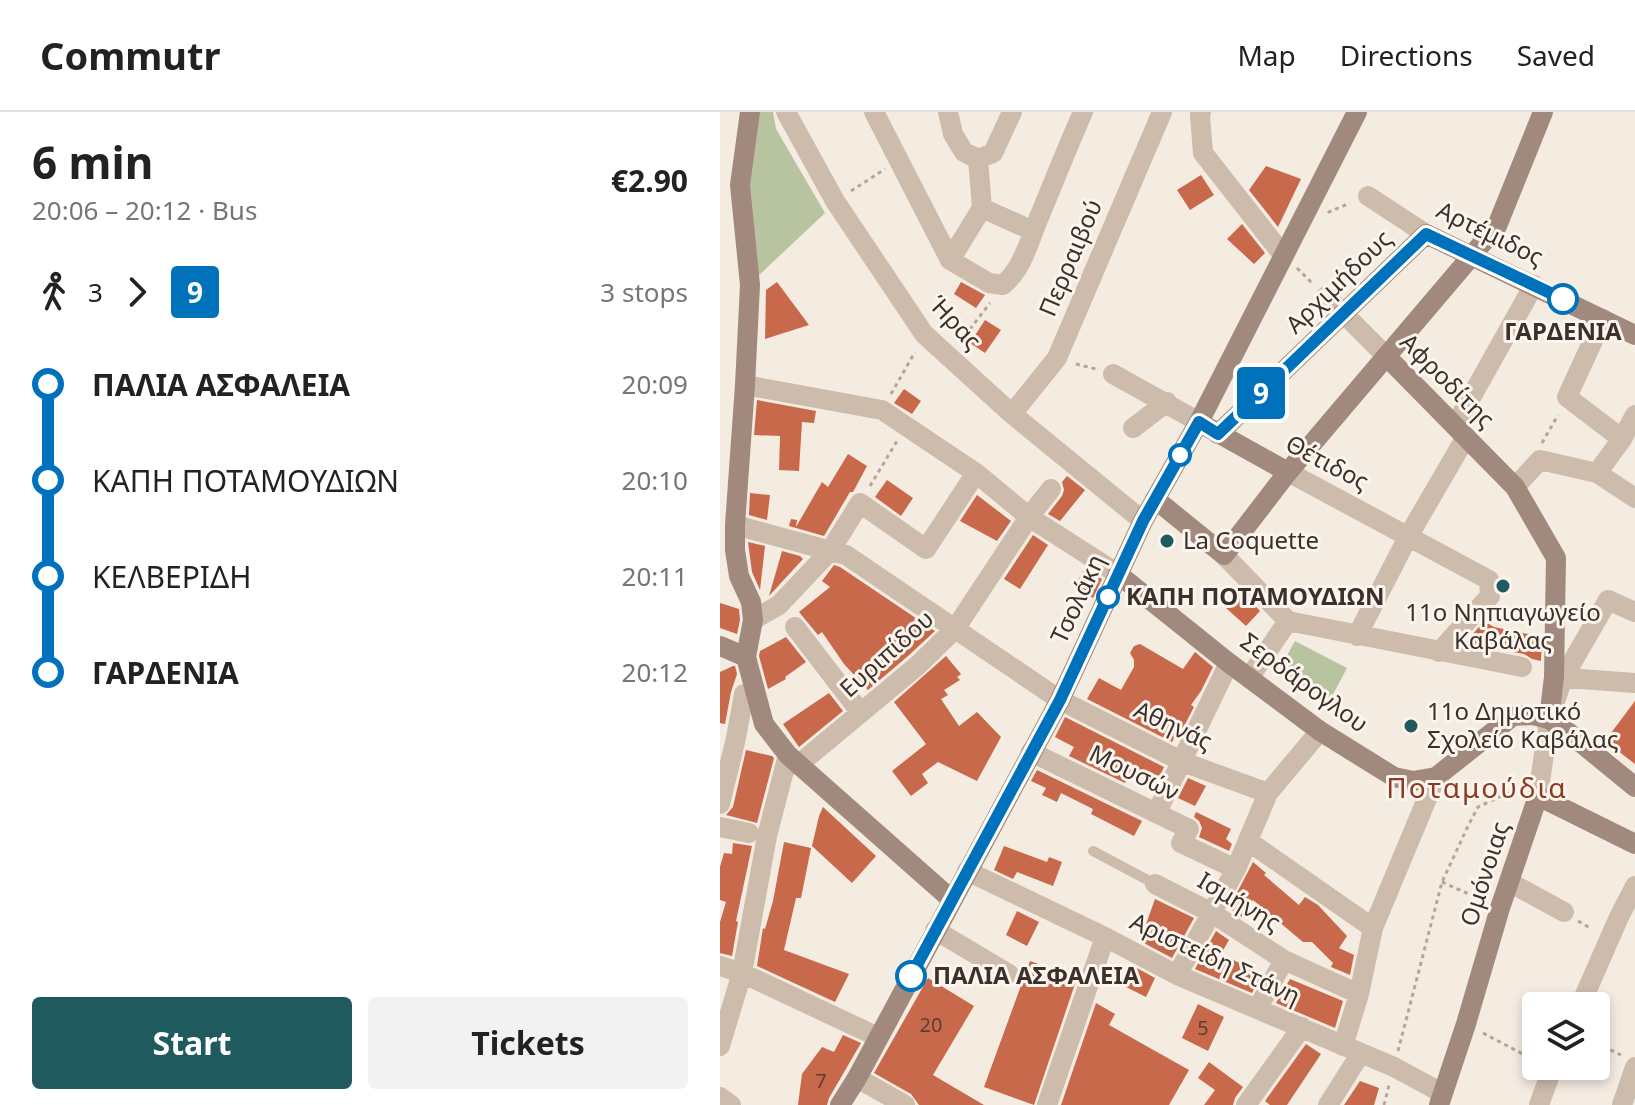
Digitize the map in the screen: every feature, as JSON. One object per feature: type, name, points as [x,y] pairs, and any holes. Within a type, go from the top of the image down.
[{"type":"street","points":[[750,112],[740,185],[750,285],[735,525],[739,576],[751,602],[753,620],[746,657],[764,724],[793,760],[952,900]]},
{"type":"street","name":"Ήρας","points":[[786,112],[835,201],[924,334],[1012,414],[1143,521]]},
{"type":"street","points":[[874,112],[950,260],[989,283],[1003,285],[1022,262],[1083,112]]},
{"type":"street","points":[[948,112],[953,134],[964,152],[978,159],[993,153],[1012,112]]},
{"type":"street","name":"Περραιβού","points":[[1012,414],[1057,358],[1162,112]]},
{"type":"street","points":[[1201,112],[1203,153],[1283,255]]},
{"type":"street","name":"Τσολάκη","points":[[840,1105],[1060,700],[1143,521],[1199,422],[1357,112]]},
{"type":"street","points":[[1224,555],[1288,472],[1497,226],[1543,112]]},
{"type":"street","points":[[950,260],[982,208],[978,159]]},
{"type":"street","name":"Αρτέμιδος","points":[[1368,196],[1426,234],[1635,335]]},
{"type":"street","points":[[982,208],[1033,231]]},
{"type":"street","name":"Αρχιμήδους","points":[[1218,434],[1426,234]]},
{"type":"street","points":[[1357,636],[1534,285]]},
{"type":"street","name":"Αφροδίτης","points":[[1326,296],[1515,487],[1556,558]]},
{"type":"street","points":[[1603,319],[1567,397],[1622,439]]},
{"type":"street","name":"Θέτιδος","points":[[1113,374],[1489,580],[1490,596],[1439,652]]},
{"type":"street","name":"Σερδάρογλου","points":[[745,385],[882,410],[976,473],[1029,517],[1118,574],[1320,731],[1394,777],[1413,781],[1436,777]]},
{"type":"street","points":[[1133,428],[1167,402]]},
{"type":"street","points":[[1597,473],[1635,415]]},
{"type":"street","points":[[1515,487],[1540,460],[1597,473],[1635,498]]},
{"type":"street","points":[[753,620],[779,605],[830,551],[860,503],[926,549],[976,473]]},
{"type":"street","name":"Ευριπίδου","points":[[793,760],[861,713],[955,629],[1051,489]]},
{"type":"street","points":[[1155,499],[1224,555],[1288,621],[1522,667]]},
{"type":"street","name":"Αθηνάς","points":[[735,525],[846,555],[1060,700],[1183,762],[1268,793]]},
{"type":"street","name":"Ομόνοιας","points":[[1440,1099],[1538,796],[1549,719],[1559,677],[1556,558]]},
{"type":"street","points":[[1635,612],[1608,600],[1559,677],[1635,683]]},
{"type":"street","points":[[779,605],[861,713]]},
{"type":"street","points":[[1249,678],[1288,621]]},
{"type":"street","points":[[720,646],[746,657]]},
{"type":"street","points":[[1157,812],[1229,663]]},
{"type":"street","points":[[720,804],[744,694]]},
{"type":"street","points":[[1328,1105],[1352,1050],[1359,994],[1373,928],[1436,777],[1513,716],[1533,715],[1549,719],[1569,733],[1635,787]]},
{"type":"street","points":[[1177,975],[1236,869],[1268,793],[1320,731]]},
{"type":"street","name":"Μουσών","points":[[1031,752],[1189,829],[1181,843],[1236,869]]},
{"type":"street","points":[[720,1046],[742,973],[767,836],[793,760]]},
{"type":"street","points":[[1538,796],[1635,844]]},
{"type":"street","points":[[720,827],[749,833]]},
{"type":"street","points":[[1248,841],[1373,928]]},
{"type":"street","name":"Αριστείδη Στάνη","points":[[967,871],[1177,975],[1394,1067],[1440,1099]]},
{"type":"street","points":[[1509,882],[1564,912]]},
{"type":"street","name":"Ισμήνης","points":[[1155,884],[1212,913],[1284,960],[1359,994]]},
{"type":"street","points":[[1586,992],[1635,886]]},
{"type":"street","points":[[935,930],[1009,974]]},
{"type":"street","points":[[1047,1105],[1105,937]]},
{"type":"street","points":[[1258,1008],[1284,960]]},
{"type":"street","points":[[720,966],[742,973],[878,1037]]},
{"type":"street","points":[[1246,1105],[1302,1027]]},
{"type":"street","points":[[1622,1105],[1628,1062]]},
{"type":"street","points":[[857,1078],[905,1105]]},
{"type":"street","points":[[1539,1105],[1548,1080]]},
{"type":"street","points":[[720,1097],[731,1105]]},
{"type":"lane","name":"Ισμήνης","points":[[1093,851],[1155,884]]},
{"type":"path","points":[[835,201],[899,161]]},
{"type":"path","points":[[1313,198],[1329,212],[1368,196]]},
{"type":"path","points":[[1283,255],[1326,296]]},
{"type":"path","points":[[948,357],[1003,285]]},
{"type":"path","points":[[882,410],[924,334]]},
{"type":"path","points":[[1057,358],[1113,374]]},
{"type":"path","points":[[1540,460],[1539,449],[1567,397]]},
{"type":"path","points":[[860,503],[905,427]]},
{"type":"path","points":[[1394,1067],[1442,882],[1478,807],[1512,791],[1538,796]]},
{"type":"path","points":[[1442,882],[1500,908]]},
{"type":"path","points":[[1564,912],[1609,939]]},
{"type":"path","points":[[1466,1024],[1522,1054]]},
{"type":"path","points":[[1610,1051],[1628,1062]]},
{"type":"green space","points":[[759,112],[773,112],[776,129],[825,213],[756,278],[746,174]]},
{"type":"green space","points":[[1295,641],[1347,668],[1330,700],[1278,672]]},
{"type":"building","points":[[1266,166],[1301,179],[1278,227],[1249,190]]},
{"type":"building","points":[[1201,175],[1214,195],[1190,210],[1177,190]]},
{"type":"building","points":[[1242,224],[1265,253],[1254,264],[1227,239]]},
{"type":"building","points":[[777,282],[809,325],[765,339],[766,290]]},
{"type":"building","points":[[961,282],[985,295],[976,308],[954,294]]},
{"type":"building","points":[[985,320],[1001,330],[985,353],[970,343]]},
{"type":"building","points":[[904,389],[921,401],[912,414],[894,403]]},
{"type":"building","points":[[757,400],[816,411],[814,423],[802,422],[799,471],[779,470],[780,436],[754,435]]},
{"type":"building","points":[[848,454],[867,466],[824,536],[789,526],[791,519],[797,520],[796,527],[822,482],[828,487]]},
{"type":"building","points":[[1067,476],[1085,490],[1060,521],[1048,514],[1062,496],[1062,482]]},
{"type":"building","points":[[887,480],[913,498],[901,516],[875,497]]},
{"type":"building","points":[[750,493],[770,495],[767,520],[749,515]]},
{"type":"building","points":[[977,495],[1011,521],[997,541],[960,521]]},
{"type":"building","points":[[1033,535],[1048,545],[1020,589],[1004,579]]},
{"type":"building","points":[[748,542],[765,546],[760,590],[752,572]]},
{"type":"building","points":[[782,551],[803,559],[769,596]]},
{"type":"building","points":[[834,565],[935,631],[868,690],[844,664],[822,632],[818,635],[799,612],[830,587],[822,581]]},
{"type":"building","points":[[1085,568],[1102,579],[1093,598],[1074,587]]},
{"type":"building","points":[[1241,591],[1260,611],[1246,626],[1226,608]]},
{"type":"building","points":[[720,603],[739,609],[737,634],[720,628]]},
{"type":"building","points":[[1484,621],[1494,627],[1542,637],[1541,661],[1524,654],[1465,643]]},
{"type":"building","points":[[786,637],[806,662],[768,689],[760,651]]},
{"type":"building","points":[[1140,644],[1183,669],[1195,652],[1213,667],[1191,705],[1194,707],[1180,734],[1177,732],[1172,742],[1087,699],[1099,678],[1121,690],[1134,667],[1130,653],[1134,646]]},
{"type":"building","points":[[946,656],[961,674],[957,677],[960,680],[944,690],[948,695],[941,699],[959,726],[977,712],[1001,737],[977,781],[938,762],[922,774],[928,783],[911,796],[892,771],[926,744],[894,702]]},
{"type":"building","points":[[733,666],[737,674],[725,724],[720,723],[720,672]]},
{"type":"building","points":[[829,693],[843,711],[799,747],[783,724]]},
{"type":"building","points":[[1635,701],[1635,764],[1605,741]]},
{"type":"building","points":[[1065,717],[1164,767],[1157,782],[1132,770],[1125,783],[1069,756],[1074,747],[1055,737]]},
{"type":"building","points":[[746,750],[774,758],[757,823],[726,815],[733,807]]},
{"type":"building","points":[[1037,770],[1142,821],[1134,836],[1091,814],[1093,809],[1061,793],[1057,802],[1042,795],[1046,788],[1031,781]]},
{"type":"building","points":[[1188,778],[1206,786],[1195,806],[1178,798]]},
{"type":"building","points":[[823,807],[876,856],[852,883],[812,846]]},
{"type":"building","points":[[1196,812],[1231,829],[1226,839],[1232,844],[1229,851],[1199,837],[1202,828],[1194,817]]},
{"type":"building","points":[[784,842],[811,848],[801,898],[796,898],[784,950],[849,974],[835,1002],[757,966]]},
{"type":"building","points":[[733,843],[752,846],[732,956],[720,953],[720,922],[726,902],[720,900],[720,867],[724,853],[732,854]]},
{"type":"building","points":[[1004,846],[1047,862],[1049,857],[1062,862],[1053,886],[1017,872],[1013,879],[994,870]]},
{"type":"building","points":[[1253,862],[1299,905],[1305,897],[1318,905],[1347,936],[1339,948],[1354,955],[1350,975],[1331,967],[1333,963],[1312,942],[1303,942],[1253,900],[1242,917],[1229,908]]},
{"type":"building","points":[[1155,899],[1194,918],[1172,958],[1140,941]]},
{"type":"building","points":[[1017,911],[1039,922],[1027,946],[1006,935]]},
{"type":"building","points":[[1216,931],[1229,940],[1221,954],[1262,974],[1252,993],[1195,969]]},
{"type":"building","points":[[1030,961],[1077,978],[1034,1105],[984,1087]]},
{"type":"building","points":[[1135,967],[1155,978],[1146,997],[1126,987]]},
{"type":"building","points":[[928,978],[974,1006],[933,1075],[984,1105],[919,1105],[911,1094],[874,1073]]},
{"type":"building","points":[[1290,979],[1343,1001],[1335,1028],[1276,1003]]},
{"type":"building","points":[[1096,1003],[1115,1014],[1109,1025],[1189,1070],[1169,1105],[1061,1105]]},
{"type":"building","points":[[1198,1004],[1224,1017],[1208,1051],[1182,1038]]},
{"type":"building","points":[[843,1035],[861,1043],[827,1105],[798,1105],[802,1074],[822,1047],[834,1052]]},
{"type":"building","points":[[1306,1044],[1321,1054],[1287,1105],[1270,1105],[1265,1101]]},
{"type":"building","points":[[1209,1062],[1243,1087],[1233,1105],[1204,1105],[1215,1090],[1198,1078]]},
{"type":"building","points":[[1360,1081],[1379,1088],[1374,1105],[1344,1105]]},
{"type":"bus line","name":"9","points":[[911,976],[1060,700],[1143,521],[1199,422],[1218,434],[1426,234],[1563,299]]},
{"type":"place","name":"ΓΑΡΔΕΝΙΑ","points":[[1563,299]]},
{"type":"place","name":"La Coquette","points":[[1167,541]]},
{"type":"place","name":"11ο Νηπιαγωγείο Καβάλας","points":[[1503,586]]},
{"type":"place","name":"ΚΑΠΗ ΠΟΤΑΜΟΥΔΙΩΝ","points":[[1108,597]]},
{"type":"place","name":"11ο Δημοτικό Σχολείο Καβάλας","points":[[1411,726]]},
{"type":"place","name":"ΠΑΛΙΑ ΑΣΦΑΛΕΙΑ","points":[[911,976]]},
{"type":"district","name":"Ποταμούδια","points":[[1477,788]]}]
